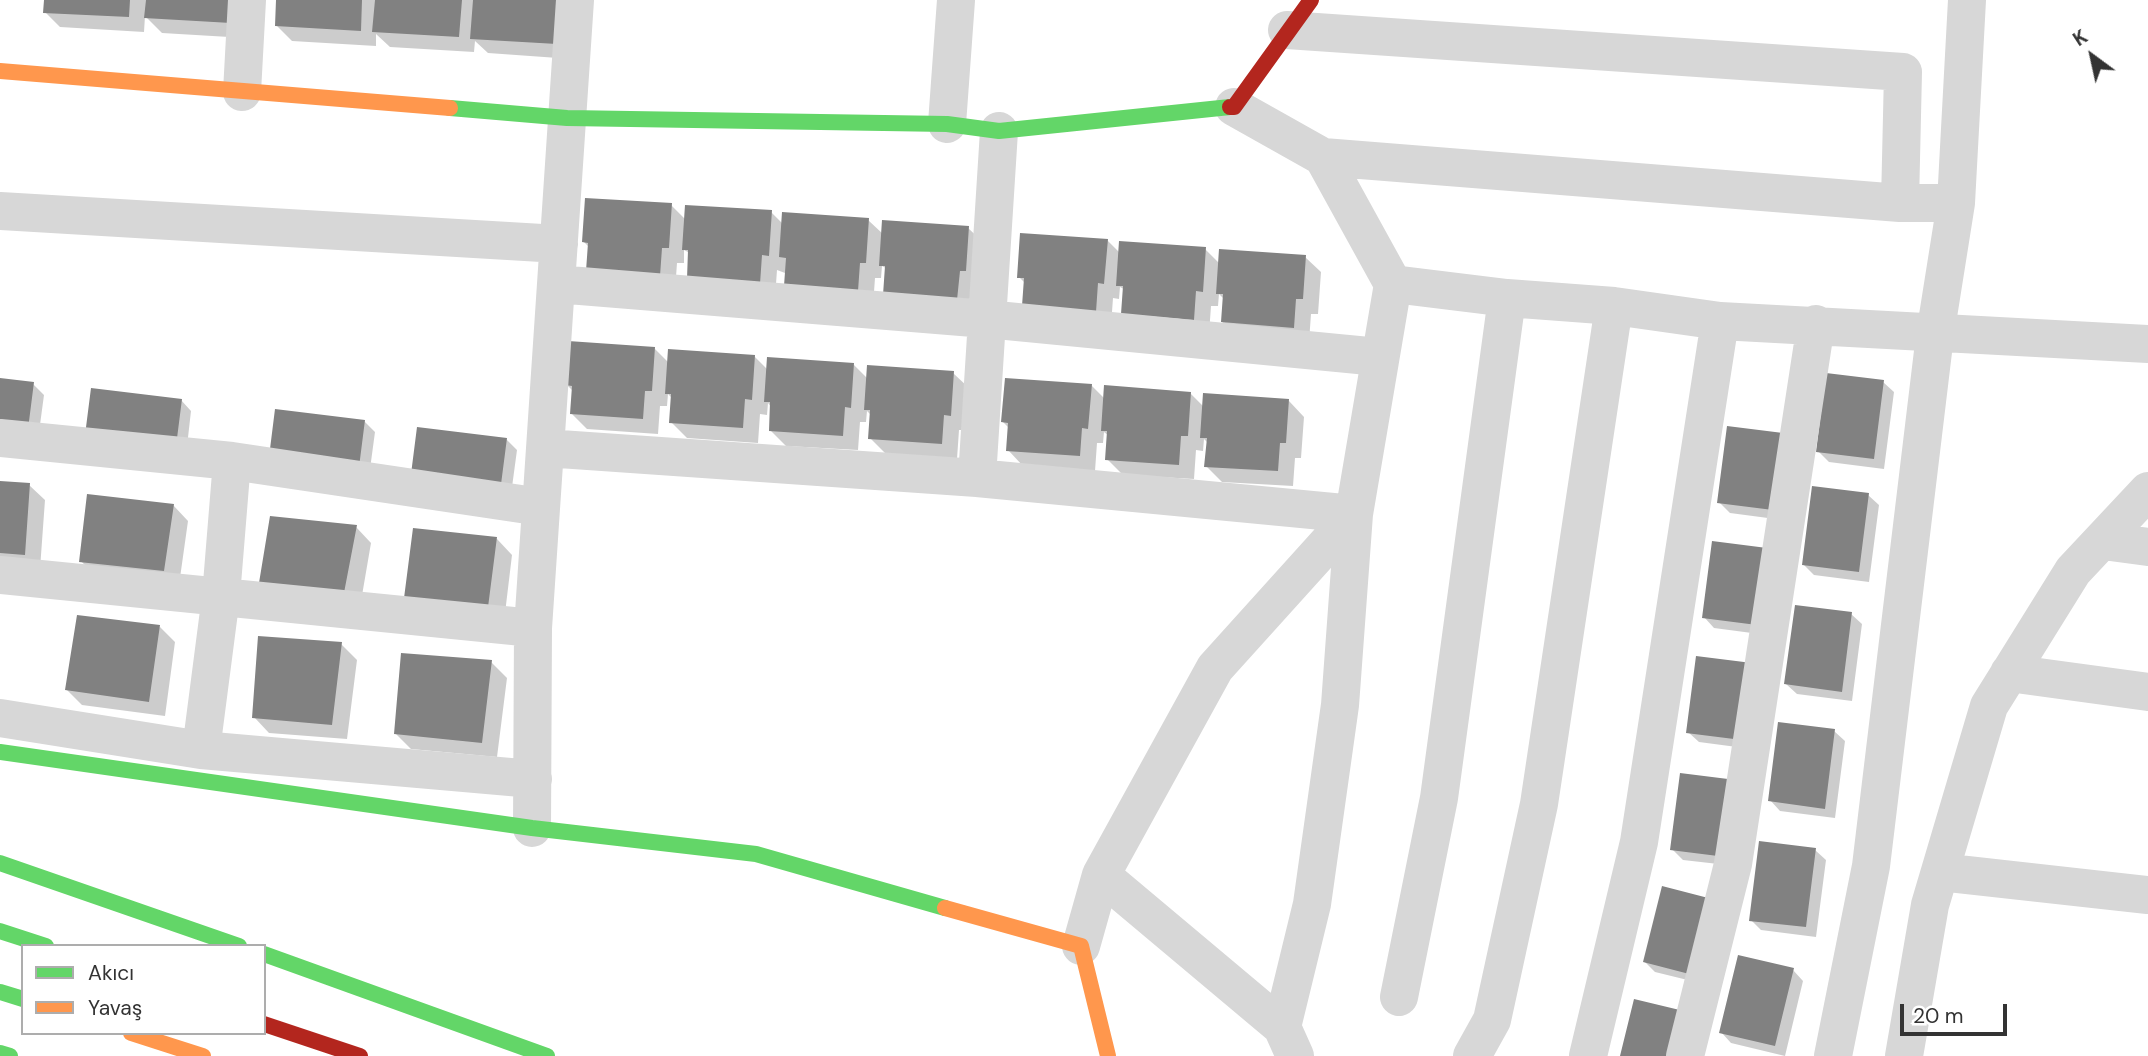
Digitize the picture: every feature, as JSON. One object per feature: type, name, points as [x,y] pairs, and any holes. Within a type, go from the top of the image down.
[{"type":"main road","points":[[0,71],[567,118],[947,124],[999,131],[1234,107],[1311,0]]},
{"type":"main road","points":[[0,752],[532,828],[756,854],[1081,946],[1108,1056]]},
{"type":"main road","points":[[0,863],[233,944]]},
{"type":"main road","points":[[0,931],[40,944]]},
{"type":"main road","points":[[266,955],[547,1056]]},
{"type":"main road","points":[[0,992],[21,998]]},
{"type":"main road","points":[[266,1025],[360,1056]]},
{"type":"main road","points":[[137,1035],[203,1056]]},
{"type":"main road","points":[[0,1053],[9,1056]]},
{"type":"street","points":[[242,92],[247,0]]},
{"type":"street","points":[[532,828],[533,628],[575,0]]},
{"type":"street","points":[[947,124],[956,0]]},
{"type":"street","points":[[1833,1056],[1871,866],[1935,335],[1956,203],[1967,0]]},
{"type":"street","points":[[1287,30],[1903,72],[1900,203]]},
{"type":"street","points":[[1234,107],[1323,157],[1900,203],[1956,203]]},
{"type":"street","points":[[977,478],[999,131]]},
{"type":"street","points":[[1288,1041],[1312,904],[1340,705],[1354,514],[1393,284],[1323,157]]},
{"type":"street","points":[[0,211],[559,244]]},
{"type":"street","points":[[556,284],[986,319],[1379,357]]},
{"type":"street","points":[[1393,284],[1507,298],[1614,306],[1720,321],[1816,324],[1935,335],[2148,344]]},
{"type":"street","points":[[1399,998],[1439,798],[1507,298]]},
{"type":"street","points":[[1472,1056],[1492,1020],[1539,804],[1614,306]]},
{"type":"street","points":[[1588,1056],[1639,842],[1720,321]]},
{"type":"street","points":[[1685,1056],[1733,864],[1816,324]]},
{"type":"street","points":[[0,438],[232,461],[541,507]]},
{"type":"street","points":[[545,448],[977,478],[1354,514]]},
{"type":"street","points":[[201,750],[221,596],[232,461]]},
{"type":"street","points":[[1904,1056],[1930,905],[1989,706],[2073,571],[2148,491]]},
{"type":"street","points":[[1081,946],[1101,875],[1215,668],[1354,514]]},
{"type":"street","points":[[2103,541],[2148,547]]},
{"type":"street","points":[[0,575],[533,628]]},
{"type":"street","points":[[2009,673],[2148,692]]},
{"type":"street","points":[[0,718],[201,750],[533,779]]},
{"type":"street","points":[[1940,872],[2148,895]]},
{"type":"street","points":[[1101,875],[1288,1041]]},
{"type":"building","points":[[44,0],[130,0],[129,17],[43,13]]},
{"type":"building","points":[[146,0],[232,0],[231,23],[144,18]]},
{"type":"building","points":[[276,0],[362,0],[361,31],[275,26]]},
{"type":"building","points":[[375,0],[462,0],[459,37],[372,32]]},
{"type":"building","points":[[473,0],[559,0],[557,44],[470,39]]},
{"type":"building","points":[[585,198],[672,203],[669,248],[662,248],[660,276],[586,271],[588,243],[582,242]]},
{"type":"building","points":[[685,205],[772,210],[769,256],[762,255],[760,284],[687,279],[688,250],[682,250]]},
{"type":"building","points":[[782,212],[869,218],[866,263],[860,263],[858,291],[784,286],[786,258],[779,257]]},
{"type":"building","points":[[882,220],[969,226],[966,271],[960,271],[957,300],[883,295],[885,266],[879,266]]},
{"type":"building","points":[[1020,233],[1108,239],[1104,284],[1098,283],[1096,312],[1022,306],[1024,278],[1017,278]]},
{"type":"building","points":[[1119,241],[1206,247],[1203,292],[1196,291],[1194,320],[1121,314],[1123,286],[1116,286]]},
{"type":"building","points":[[1219,249],[1306,255],[1303,299],[1296,299],[1294,328],[1221,322],[1223,294],[1216,294]]},
{"type":"building","points":[[568,341],[655,347],[652,391],[645,391],[643,419],[570,414],[572,386],[565,385]]},
{"type":"building","points":[[668,349],[755,355],[752,400],[745,399],[743,428],[669,423],[671,394],[665,394]]},
{"type":"building","points":[[767,357],[854,363],[851,408],[845,407],[843,436],[769,431],[770,402],[764,402]]},
{"type":"building","points":[[867,365],[954,371],[951,416],[944,415],[942,444],[868,439],[870,410],[864,410]]},
{"type":"building","points":[[1826,373],[1884,380],[1874,459],[1816,452]]},
{"type":"building","points":[[0,378],[34,382],[27,437],[0,434]]},
{"type":"building","points":[[1005,378],[1092,384],[1088,429],[1082,428],[1080,456],[1006,451],[1008,423],[1001,422]]},
{"type":"building","points":[[1104,385],[1191,392],[1188,436],[1181,436],[1179,465],[1105,460],[1107,431],[1101,431]]},
{"type":"building","points":[[91,388],[182,399],[175,454],[84,443]]},
{"type":"building","points":[[1203,393],[1289,399],[1286,443],[1280,443],[1278,471],[1204,467],[1207,438],[1200,438]]},
{"type":"building","points":[[275,409],[365,420],[358,475],[268,465]]},
{"type":"building","points":[[1727,426],[1783,433],[1773,510],[1717,503]]},
{"type":"building","points":[[417,427],[507,438],[500,492],[410,482]]},
{"type":"building","points":[[0,481],[30,483],[25,555],[0,553]]},
{"type":"building","points":[[1812,486],[1869,493],[1859,572],[1802,565]]},
{"type":"building","points":[[87,494],[174,504],[164,571],[79,562]]},
{"type":"building","points":[[270,516],[357,525],[343,598],[258,589]]},
{"type":"building","points":[[413,528],[497,537],[487,615],[403,606]]},
{"type":"building","points":[[1712,541],[1767,548],[1757,625],[1702,618]]},
{"type":"building","points":[[1795,605],[1852,612],[1842,692],[1784,684]]},
{"type":"building","points":[[77,615],[160,625],[149,702],[65,690]]},
{"type":"building","points":[[258,636],[342,642],[332,725],[252,718]]},
{"type":"building","points":[[401,653],[492,660],[482,743],[394,734]]},
{"type":"building","points":[[1696,656],[1752,663],[1742,740],[1686,733]]},
{"type":"building","points":[[1778,722],[1835,729],[1825,809],[1768,801]]},
{"type":"building","points":[[1680,773],[1736,780],[1726,857],[1670,850]]},
{"type":"building","points":[[1759,841],[1816,848],[1806,927],[1749,921]]},
{"type":"building","points":[[1662,886],[1716,900],[1697,976],[1643,962]]},
{"type":"building","points":[[1738,955],[1794,968],[1775,1046],[1719,1033]]},
{"type":"building","points":[[1634,999],[1688,1012],[1677,1056],[1620,1056]]},
{"type":"traffic: fast","points":[[450,108],[567,118],[947,124],[999,131],[1230,107]]},
{"type":"traffic: fast","points":[[0,752],[532,828],[756,854],[945,908]]},
{"type":"traffic: fast","points":[[0,863],[233,944]]},
{"type":"traffic: fast","points":[[0,931],[40,944]]},
{"type":"traffic: fast","points":[[266,955],[547,1056]]},
{"type":"traffic: fast","points":[[0,992],[21,998]]},
{"type":"traffic: fast","points":[[0,1053],[10,1056]]},
{"type":"traffic: slow","points":[[0,71],[450,108]]},
{"type":"traffic: slow","points":[[945,908],[1081,946],[1108,1056]]},
{"type":"traffic: slow","points":[[137,1035],[203,1056]]},
{"type":"traffic: jam","points":[[1230,107],[1234,107],[1311,0]]},
{"type":"traffic: jam","points":[[266,1025],[360,1056]]}]
